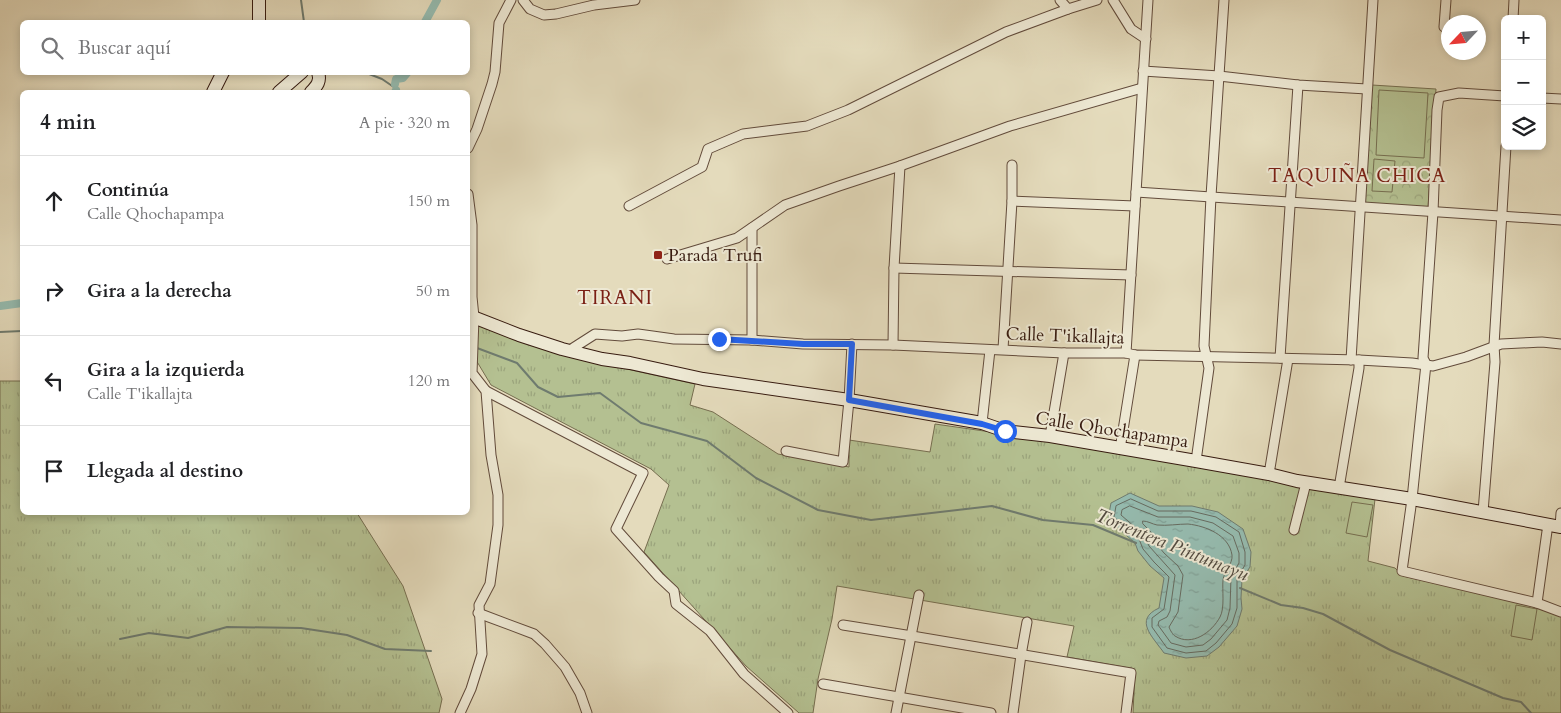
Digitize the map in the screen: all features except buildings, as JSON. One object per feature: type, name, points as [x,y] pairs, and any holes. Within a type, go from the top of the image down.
[{"type":"street","points":[[259,0],[259,20]]},
{"type":"street","points":[[470,144],[477,129],[495,72],[498,23],[511,0]]},
{"type":"street","points":[[522,0],[530,9],[544,15],[594,5],[635,0]]},
{"type":"street","points":[[1060,0],[1068,9]]},
{"type":"street","points":[[629,206],[702,167],[708,150],[743,134],[806,126],[848,110],[1006,32],[1097,0]]},
{"type":"street","points":[[1113,0],[1131,29],[1146,39]]},
{"type":"street","points":[[1126,353],[1148,0]]},
{"type":"street","points":[[1196,461],[1209,368],[1204,346],[1211,196],[1224,0]]},
{"type":"street","points":[[1339,488],[1359,368],[1355,360],[1367,89],[1373,0]]},
{"type":"street","points":[[1445,15],[1446,0]]},
{"type":"street","points":[[1513,15],[1514,0]]},
{"type":"street","points":[[1144,72],[1219,76],[1298,85],[1367,89]]},
{"type":"street","points":[[214,90],[221,75]]},
{"type":"street","points":[[281,90],[299,75]]},
{"type":"street","points":[[313,90],[318,86],[319,75]]},
{"type":"street","points":[[1269,474],[1284,358],[1290,202],[1298,85]]},
{"type":"street","points":[[667,259],[737,238],[785,205],[1010,126],[1142,88]]},
{"type":"street","points":[[1501,96],[1460,93],[1440,97],[1437,110],[1433,212],[1422,358],[1426,364],[1412,500],[1402,571],[1537,603],[1561,612]]},
{"type":"street","points":[[1546,98],[1561,99]]},
{"type":"street","points":[[1483,512],[1495,362],[1494,345],[1506,150]]},
{"type":"street","points":[[1003,349],[1012,201],[1012,165]]},
{"type":"street","points":[[893,345],[894,268],[900,166]]},
{"type":"street","points":[[1136,192],[1561,220]]},
{"type":"street","points":[[1012,201],[1135,206]]},
{"type":"street","points":[[470,209],[472,224],[472,373],[486,391],[643,473],[616,529],[659,578],[674,591],[676,604],[710,631],[744,674],[788,713]]},
{"type":"street","points":[[752,228],[752,340]]},
{"type":"street","points":[[894,268],[1131,276]]},
{"type":"street","name":"Calle Qhochapampa","points":[[471,320],[518,336],[602,360],[630,363],[703,379],[849,400],[982,424],[1005,431],[1050,436],[1196,461],[1269,474],[1306,483],[1556,526]]},
{"type":"street","name":"Calle T'ikallajta","points":[[570,350],[595,334],[622,336],[650,334],[674,339],[893,345],[1064,353],[1355,360],[1433,366],[1466,357],[1494,345],[1542,342],[1561,344]]},
{"type":"street","points":[[786,451],[843,462],[852,344]]},
{"type":"street","points":[[982,424],[990,350]]},
{"type":"street","points":[[1050,436],[1064,353]]},
{"type":"street","points":[[1120,449],[1135,355]]},
{"type":"street","points":[[460,713],[471,689],[482,654],[482,638],[478,613],[480,600],[490,584],[498,525],[498,494],[491,455],[486,391]]},
{"type":"street","points":[[1294,530],[1306,483]]},
{"type":"street","points":[[1537,603],[1561,512]]},
{"type":"street","points":[[896,713],[920,595]]},
{"type":"street","points":[[478,613],[534,634],[545,644],[565,667],[580,693],[587,713]]},
{"type":"street","points":[[1013,713],[1027,622]]},
{"type":"street","points":[[843,626],[1131,673],[1126,713]]},
{"type":"street","points":[[823,684],[991,713]]},
{"type":"green space","points":[[1372,85],[1436,89],[1428,208],[1364,203]]},
{"type":"green space","points":[[1379,90],[1428,93],[1424,158],[1376,155]]},
{"type":"green space","points":[[1374,159],[1395,161],[1392,192],[1372,191]]},
{"type":"green space","points":[[478,321],[563,355],[695,384],[690,405],[713,412],[778,454],[849,467],[849,440],[930,452],[935,424],[1089,446],[1375,499],[1368,561],[1395,568],[1403,576],[1518,602],[1561,616],[1561,713],[1133,713],[1135,669],[1067,657],[1074,626],[837,586],[813,713],[799,713],[746,666],[644,552],[669,485],[651,469],[491,385],[476,360]]},
{"type":"green space","points":[[0,381],[20,381],[20,515],[358,515],[403,586],[442,699],[439,713],[0,713]]},
{"type":"green space","points":[[1352,502],[1373,505],[1367,537],[1346,533]]},
{"type":"green space","points":[[1516,605],[1537,609],[1532,640],[1511,636]]},
{"type":"water","points":[[1130,493],[1159,506],[1192,506],[1218,512],[1243,529],[1251,552],[1250,567],[1242,579],[1242,609],[1237,626],[1219,647],[1207,656],[1186,658],[1164,653],[1148,629],[1147,618],[1159,608],[1164,578],[1150,566],[1138,551],[1135,543],[1108,519],[1111,503]]},
{"type":"waterway","points":[[301,0],[304,20]]},
{"type":"waterway","points":[[426,20],[437,0]]},
{"type":"waterway","points":[[372,75],[382,79],[398,90]]},
{"type":"waterway","points":[[395,84],[396,79],[403,78],[406,75]]},
{"type":"waterway","points":[[0,306],[20,303]]},
{"type":"waterway","name":"Torrentera Pintumayu","points":[[0,332],[20,331]]},
{"type":"waterway","name":"Torrentera Pintumayu","points":[[477,348],[517,363],[538,387],[558,397],[600,393],[641,423],[707,441],[756,478],[818,510],[871,520],[992,506],[1043,520],[1093,525],[1136,543]]},
{"type":"waterway","name":"Torrentera Pintumayu","points":[[1240,588],[1281,605],[1303,608],[1323,614],[1390,650],[1503,698],[1521,702],[1531,713]]},
{"type":"waterway","points":[[120,639],[149,633],[188,638],[227,627],[301,628],[347,635],[385,649],[431,651]]},
{"type":"place","name":"Parada Trufi","points":[[658,255]]},
{"type":"district","name":"TAQUIÑA CHICA","points":[[1357,176]]},
{"type":"district","name":"TIRANI","points":[[615,298]]},
{"type":"route","points":[[719,339],[803,344],[852,344],[849,400],[982,424],[1005,431]]}]
